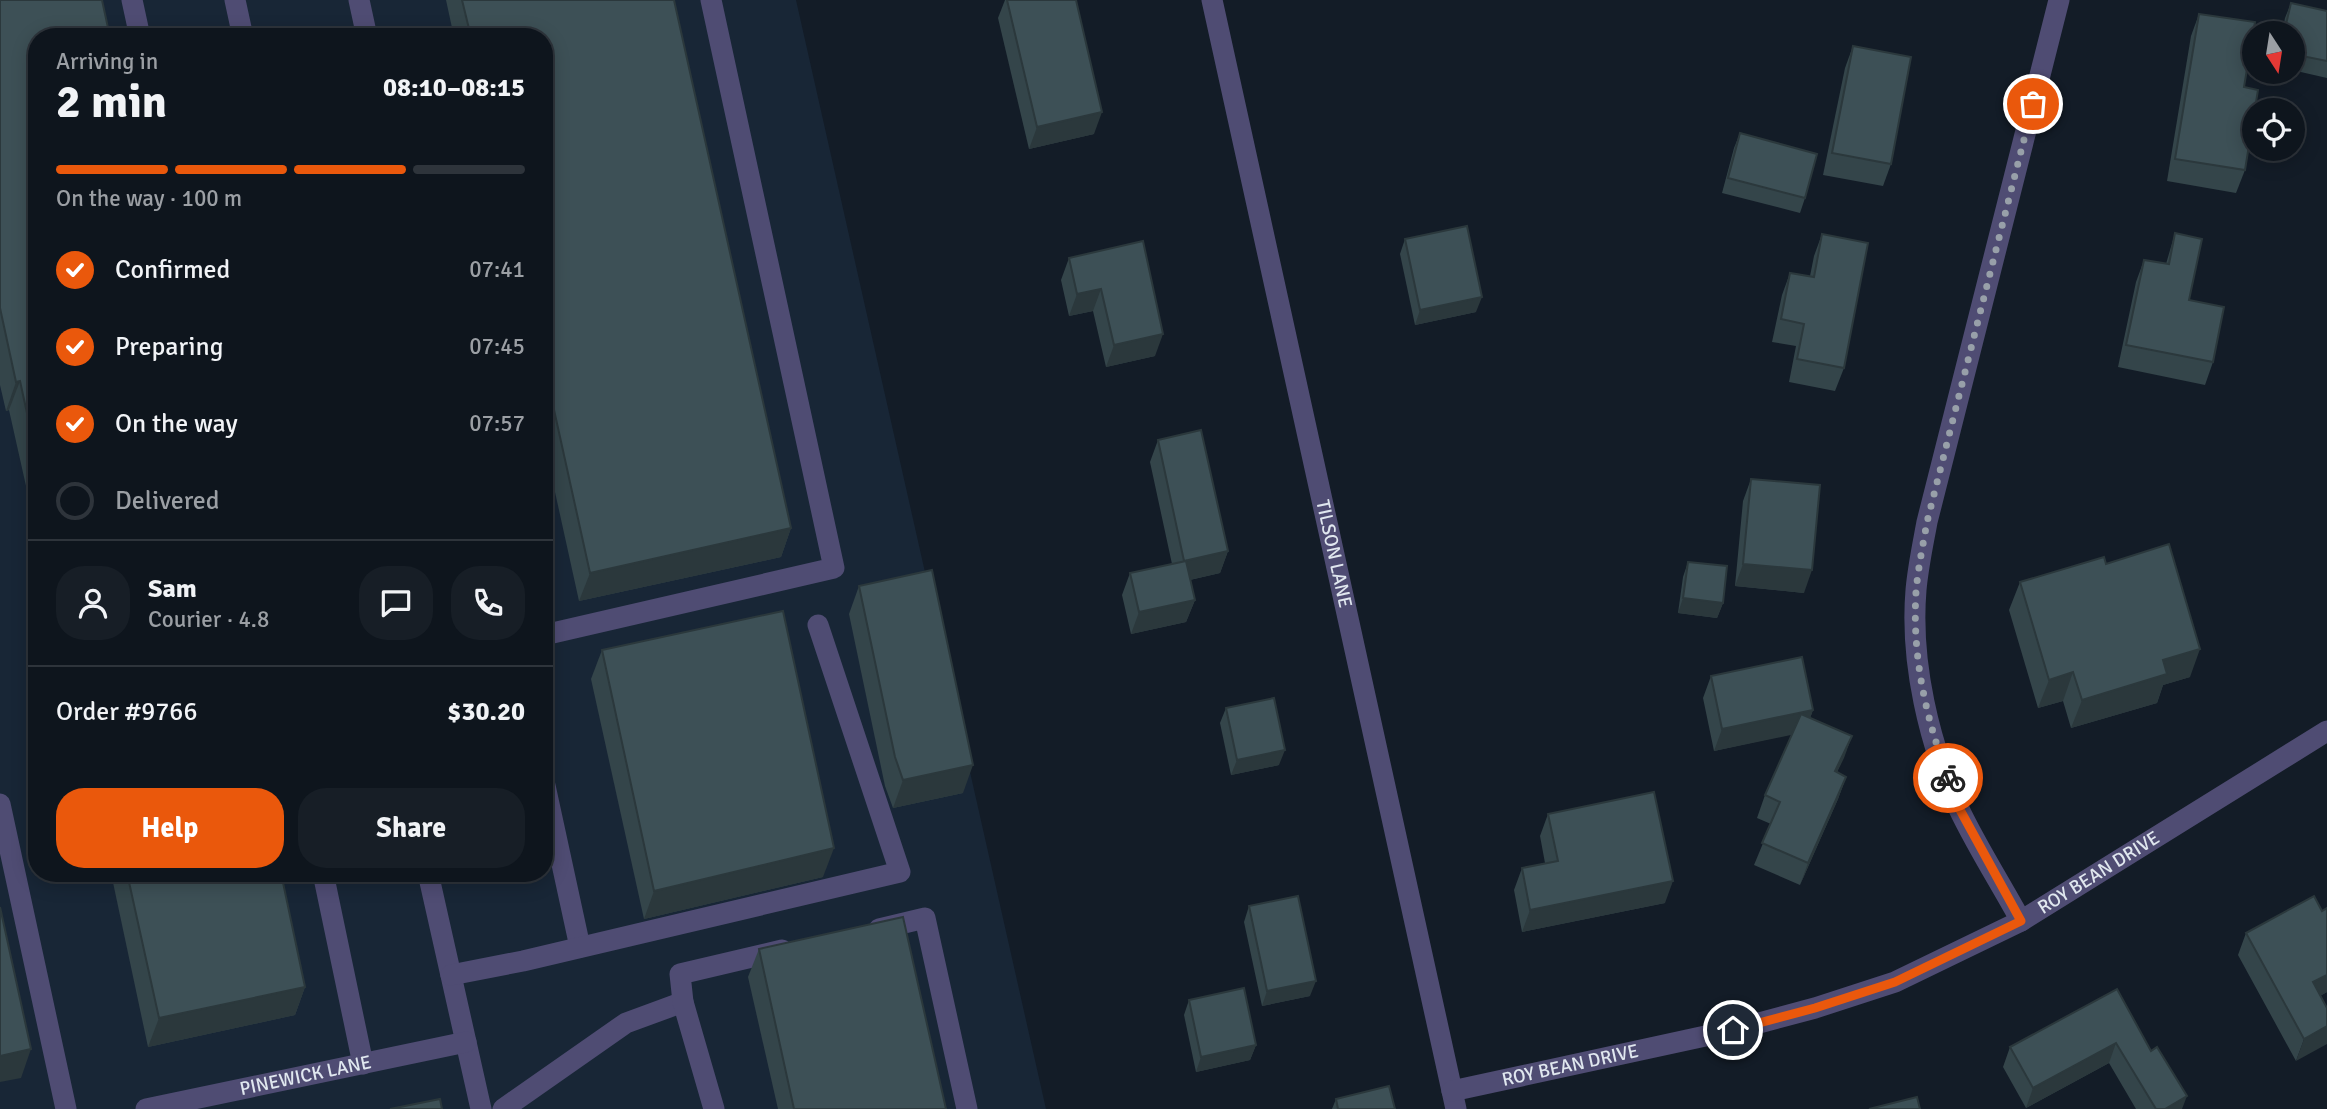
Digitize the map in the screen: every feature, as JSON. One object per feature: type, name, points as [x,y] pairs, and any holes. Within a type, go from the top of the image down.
[{"type":"street","points":[[132,0],[138,28]]},
{"type":"street","points":[[235,0],[241,28]]},
{"type":"street","points":[[359,0],[365,28]]},
{"type":"street","points":[[553,633],[834,568],[711,0]]},
{"type":"street","name":"TILSON LANE","points":[[1212,0],[1454,1100]]},
{"type":"street","points":[[2021,921],[1959,808],[1940,757],[1923,699],[1916,646],[1916,591],[1927,522],[2059,0]]},
{"type":"street","points":[[451,975],[900,872],[818,625]]},
{"type":"street","name":"ROY BEAN DRIVE","points":[[1454,1100],[1733,1030],[1815,1008],[1895,982],[2021,921],[2327,732]]},
{"type":"street","points":[[0,804],[66,1109]]},
{"type":"street","points":[[553,822],[580,947]]},
{"type":"street","points":[[325,882],[363,1064]]},
{"type":"street","points":[[430,882],[481,1109]]},
{"type":"street","points":[[857,934],[925,918],[967,1109]]},
{"type":"street","points":[[714,1109],[683,1002],[680,974],[803,946]]},
{"type":"street","points":[[503,1109],[626,1023],[683,1002]]},
{"type":"street","name":"PINEWICK LANE","points":[[146,1109],[466,1042]]},
{"type":"shaded area","points":[[0,0],[796,0],[1046,1109],[0,1109]]},
{"type":"building","points":[[0,0],[102,0],[108,28],[28,28],[28,418],[20,381],[16,382],[0,308]]},
{"type":"building","points":[[462,0],[674,0],[791,528],[590,573],[553,405],[553,28],[469,28]]},
{"type":"building","points":[[1007,0],[1076,0],[1102,112],[1037,127]]},
{"type":"building","points":[[2291,3],[2327,11],[2327,61],[2305,57],[2305,21],[2287,21]]},
{"type":"building","points":[[2199,14],[2248,21],[2242,21],[2242,84],[2244,87],[2258,90],[2257,98],[2242,98],[2242,161],[2246,161],[2245,170],[2175,159]]},
{"type":"building","points":[[1853,46],[1911,57],[1891,164],[1832,153]]},
{"type":"building","points":[[1740,133],[1817,154],[1805,198],[1728,178]]},
{"type":"building","points":[[1467,226],[1482,297],[1420,310],[1405,239]]},
{"type":"building","points":[[2175,233],[2202,239],[2189,300],[2224,307],[2213,362],[2126,345],[2144,260],[2169,264]]},
{"type":"building","points":[[1822,234],[1868,243],[1844,368],[1797,359],[1804,324],[1781,319],[1790,273],[1814,277]]},
{"type":"building","points":[[1143,241],[1163,334],[1114,345],[1101,289],[1077,294],[1069,258]]},
{"type":"building","points":[[1201,430],[1228,551],[1184,561],[1158,440]]},
{"type":"building","points":[[1751,479],[1820,485],[1812,570],[1743,564]]},
{"type":"building","points":[[2169,544],[2200,649],[2163,660],[2167,674],[2082,700],[2073,672],[2049,680],[2020,582],[2104,557],[2106,564]]},
{"type":"building","points":[[1186,561],[1195,600],[1139,612],[1130,573]]},
{"type":"building","points":[[1688,562],[1727,566],[1723,603],[1683,598]]},
{"type":"building","points":[[932,570],[973,765],[903,780],[895,757],[859,586]]},
{"type":"building","points":[[783,611],[834,848],[654,891],[602,650]]},
{"type":"building","points":[[1802,657],[1813,710],[1722,729],[1711,676]]},
{"type":"building","points":[[1274,698],[1285,750],[1237,760],[1226,708]]},
{"type":"building","points":[[1801,714],[1852,736],[1835,771],[1846,777],[1808,863],[1762,843],[1780,802],[1765,795]]},
{"type":"building","points":[[1654,792],[1673,881],[1530,910],[1522,868],[1558,861],[1548,814]]},
{"type":"building","points":[[129,882],[283,882],[305,987],[159,1018]]},
{"type":"building","points":[[1298,896],[1316,981],[1267,991],[1249,906]]},
{"type":"building","points":[[2314,896],[2322,911],[2327,908],[2327,975],[2313,982],[2327,1008],[2327,1026],[2304,1039],[2246,933]]},
{"type":"building","points":[[0,907],[31,1049],[0,1056]]},
{"type":"building","points":[[903,917],[946,1109],[794,1109],[759,949]]},
{"type":"building","points":[[1244,988],[1256,1045],[1201,1057],[1189,1000]]},
{"type":"building","points":[[2117,989],[2151,1051],[2157,1047],[2187,1096],[2165,1109],[2156,1109],[2116,1043],[2033,1088],[2010,1047]]},
{"type":"building","points":[[1389,1086],[1395,1109],[1338,1109],[1336,1099]]},
{"type":"building","points":[[1917,1097],[1920,1109],[1869,1109]]},
{"type":"building","points":[[440,1099],[442,1109],[390,1109]]},
{"type":"way so far","points":[[1948,778],[1923,699],[1916,646],[1916,591],[1927,522],[2033,104]]},
{"type":"route","points":[[1733,1030],[1815,1008],[1895,982],[2021,921],[1959,808],[1948,778]]}]
